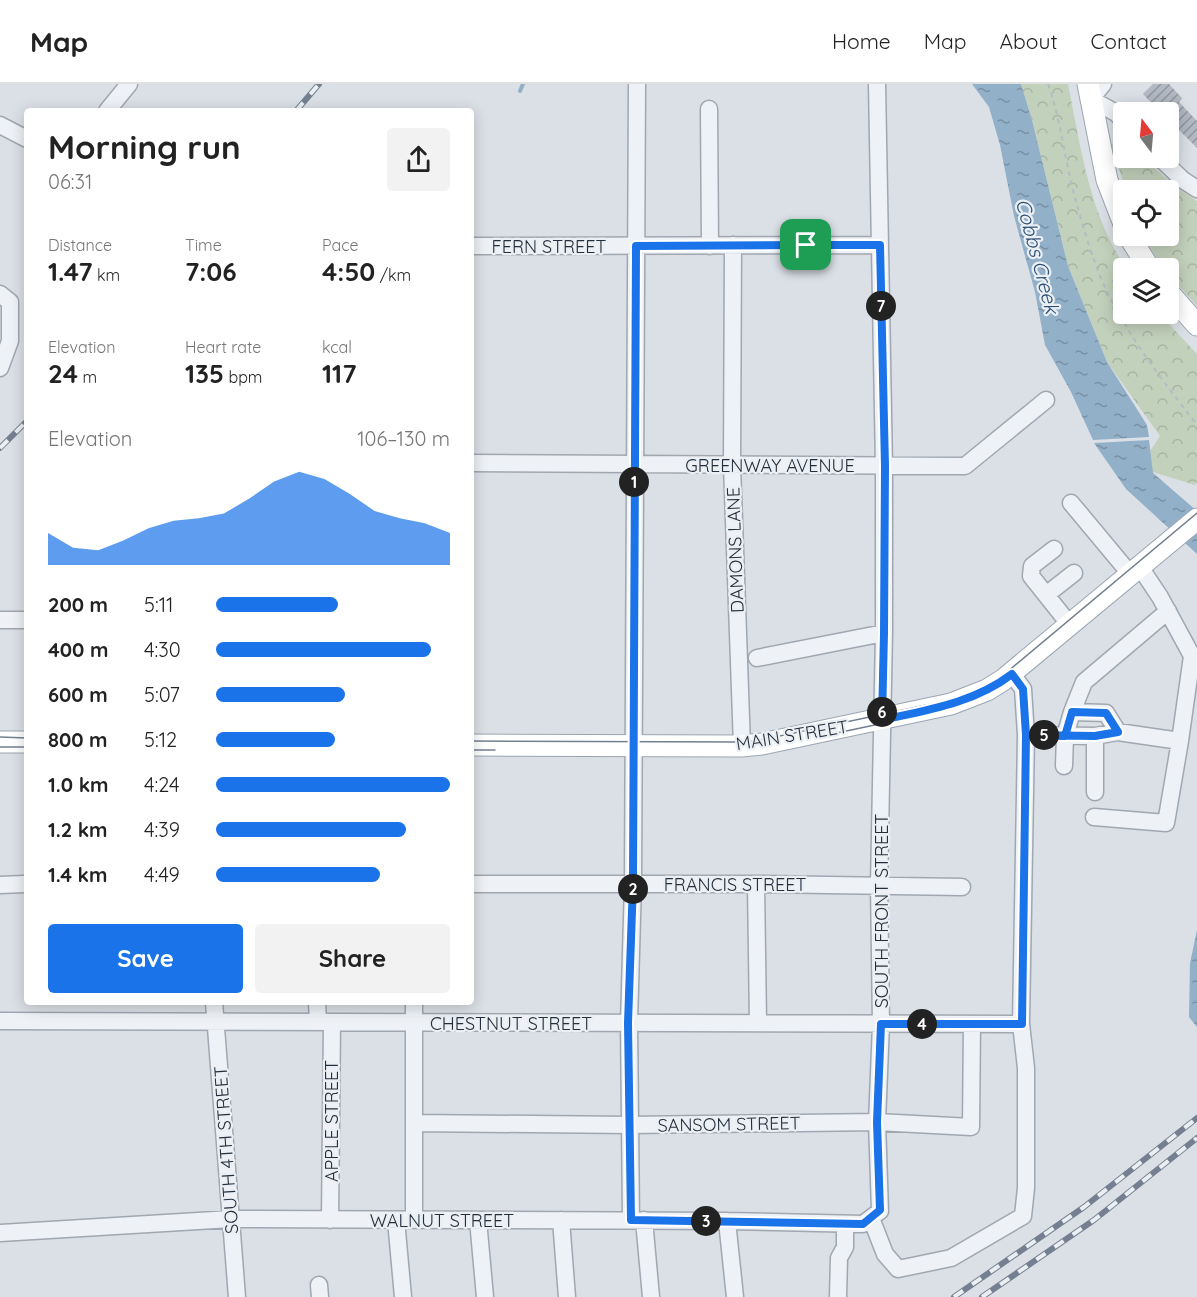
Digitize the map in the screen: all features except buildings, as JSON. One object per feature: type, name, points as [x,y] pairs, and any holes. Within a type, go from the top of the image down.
[{"type":"main road","points":[[1094,89],[1107,180],[1113,196]]},
{"type":"main road","points":[[1179,305],[1197,325]]},
{"type":"main road","name":"MAIN STREET","points":[[474,746],[742,746],[882,720],[971,698],[1012,674],[1195,521]]},
{"type":"main road","points":[[0,742],[24,742]]},
{"type":"street","points":[[109,108],[129,84]]},
{"type":"street","points":[[637,84],[633,883],[628,1023],[630,1125],[638,1220],[651,1297]]},
{"type":"street","name":"SOUTH FRONT STREET","points":[[877,84],[885,466],[879,885],[881,1024],[876,1214],[885,1254],[898,1269],[951,1258],[1023,1216],[1026,1188],[1026,1068],[1022,1024]]},
{"type":"street","points":[[1094,89],[1113,110]]},
{"type":"street","points":[[709,109],[710,246]]},
{"type":"street","points":[[0,125],[24,137]]},
{"type":"street","points":[[1170,168],[1197,189]]},
{"type":"street","name":"DAMONS LANE","points":[[733,245],[732,465],[742,746]]},
{"type":"street","name":"FERN STREET","points":[[474,246],[880,245]]},
{"type":"street","points":[[0,294],[10,302],[10,341],[0,368]]},
{"type":"street","name":"GREENWAY AVENUE","points":[[474,464],[965,466],[1046,400]]},
{"type":"street","points":[[1071,503],[1136,571],[1167,611],[1192,656],[1166,823],[1094,817]]},
{"type":"street","points":[[1054,549],[1032,566],[1031,576],[1070,625]]},
{"type":"street","points":[[1046,595],[1074,573]]},
{"type":"street","points":[[1064,766],[1065,736],[1084,682],[1167,611]]},
{"type":"street","points":[[0,620],[24,620]]},
{"type":"street","points":[[757,658],[884,633]]},
{"type":"street","points":[[1012,674],[1023,689],[1026,735],[1022,1024]]},
{"type":"street","points":[[1072,712],[1106,713],[1118,732]]},
{"type":"street","points":[[1026,735],[1095,736],[1118,732],[1180,741]]},
{"type":"street","points":[[1095,736],[1095,792]]},
{"type":"street","name":"FRANCIS STREET","points":[[474,884],[633,883],[962,887]]},
{"type":"street","points":[[0,885],[24,884]]},
{"type":"street","points":[[756,884],[758,1023]]},
{"type":"street","name":"SOUTH 4TH STREET","points":[[214,1005],[237,1297]]},
{"type":"street","name":"APPLE STREET","points":[[318,1005],[325,1022],[330,1220]]},
{"type":"street","points":[[414,1005],[414,1220]]},
{"type":"street","name":"CHESTNUT STREET","points":[[0,1021],[1022,1024]]},
{"type":"street","name":"SANSOM STREET","points":[[414,1123],[630,1125],[877,1122],[971,1127],[972,1024]]},
{"type":"street","name":"WALNUT STREET","points":[[0,1233],[231,1219],[638,1220],[863,1224],[876,1214]]},
{"type":"street","points":[[396,1220],[403,1297]]},
{"type":"street","points":[[478,1220],[485,1297]]},
{"type":"street","points":[[561,1220],[567,1297]]},
{"type":"street","points":[[727,1221],[735,1297]]},
{"type":"street","points":[[838,1297],[839,1258],[845,1247],[845,1224]]},
{"type":"path","points":[[1048,84],[1076,204],[1104,285],[1151,365],[1197,425]]},
{"type":"green space","points":[[1021,84],[1068,84],[1088,179],[1103,225],[1120,258],[1113,258],[1113,324],[1169,324],[1197,354],[1197,482],[1195,485],[1146,470],[1144,460],[1160,436],[1107,362],[1068,266]]},
{"type":"green space","points":[[1119,168],[1154,168],[1168,180],[1123,180]]},
{"type":"green space","points":[[1179,189],[1197,201],[1197,306],[1179,286],[1179,258],[1157,258],[1149,246],[1179,246]]},
{"type":"water","name":"Cobbs Creek","points":[[972,84],[1021,84],[1068,266],[1107,362],[1147,425],[1149,437],[1093,440],[1071,392],[1045,345],[1035,292],[1014,216],[1000,145],[989,107]]},
{"type":"water","points":[[1149,440],[1153,473],[1197,511],[1197,554],[1126,489],[1094,443]]},
{"type":"water","points":[[1197,930],[1197,1027],[1189,1017],[1190,963]]},
{"type":"waterway","points":[[520,91],[523,84]]},
{"type":"tram line","points":[[474,741],[742,742],[761,740],[950,700],[985,687],[1001,677],[1197,513]]},
{"type":"tram line","points":[[818,737],[903,719]]},
{"type":"tram line","points":[[0,737],[24,738]]},
{"type":"tram line","points":[[0,747],[24,747]]},
{"type":"tram line","points":[[474,750],[495,750]]},
{"type":"railway","points":[[299,108],[319,84]]},
{"type":"railway","points":[[0,448],[24,424]]},
{"type":"railway","points":[[954,1297],[1084,1207],[1197,1118]]},
{"type":"railway","points":[[982,1297],[1094,1220],[1197,1138]]},
{"type":"route","points":[[806,245],[636,246],[633,883],[628,1023],[631,1220],[863,1224],[880,1210],[877,1122],[881,1024],[1022,1024],[1026,735],[1095,736],[1118,732],[1106,713],[1072,712],[1065,736],[1026,735],[1023,689],[1012,674],[971,698],[882,720],[885,466],[880,245],[806,245]]}]
